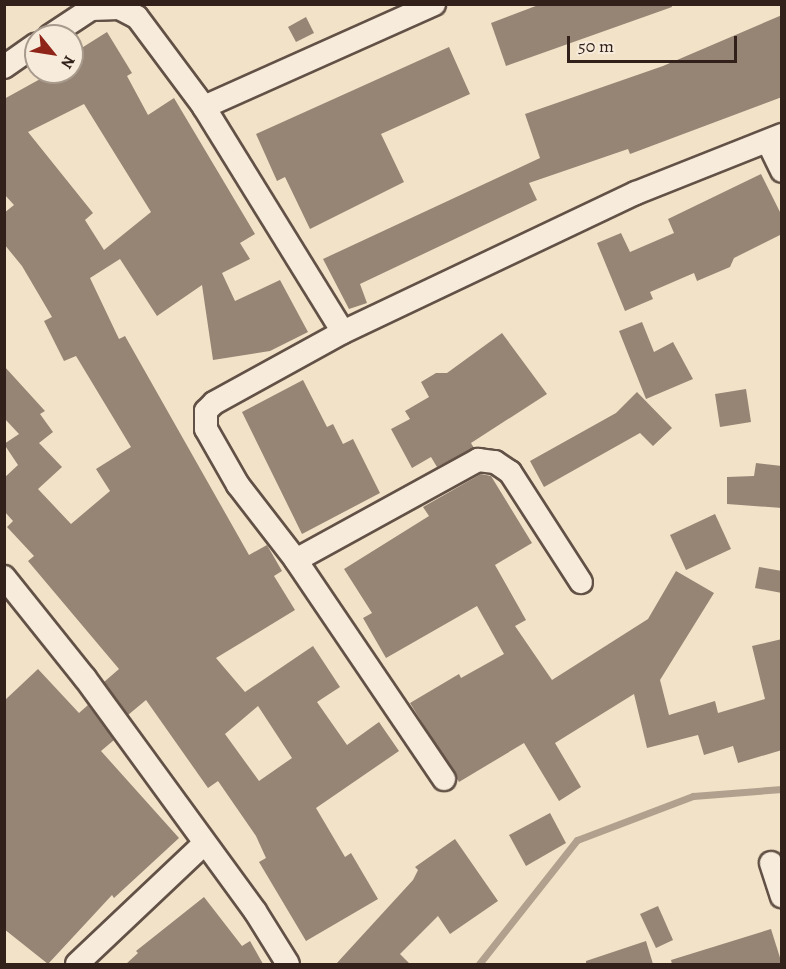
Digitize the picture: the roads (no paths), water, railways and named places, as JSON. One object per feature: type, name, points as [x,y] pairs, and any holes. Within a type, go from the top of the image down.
[{"type":"street","points":[[204,107],[434,4]]},
{"type":"street","points":[[68,24],[91,9],[119,8],[137,17],[204,107],[343,332]]},
{"type":"street","points":[[4,67],[24,53]]},
{"type":"street","points":[[444,779],[296,560],[238,485],[206,429],[206,411],[214,403],[343,332],[636,193],[775,138],[782,171]]},
{"type":"street","points":[[296,560],[478,460],[495,462],[510,472],[581,582]]},
{"type":"street","points":[[4,577],[85,678],[255,911],[288,964]]},
{"type":"street","points":[[77,964],[204,844]]},
{"type":"street","points":[[771,863],[782,896]]},
{"type":"waterway","points":[[479,964],[577,840],[693,796],[782,789]]}]
